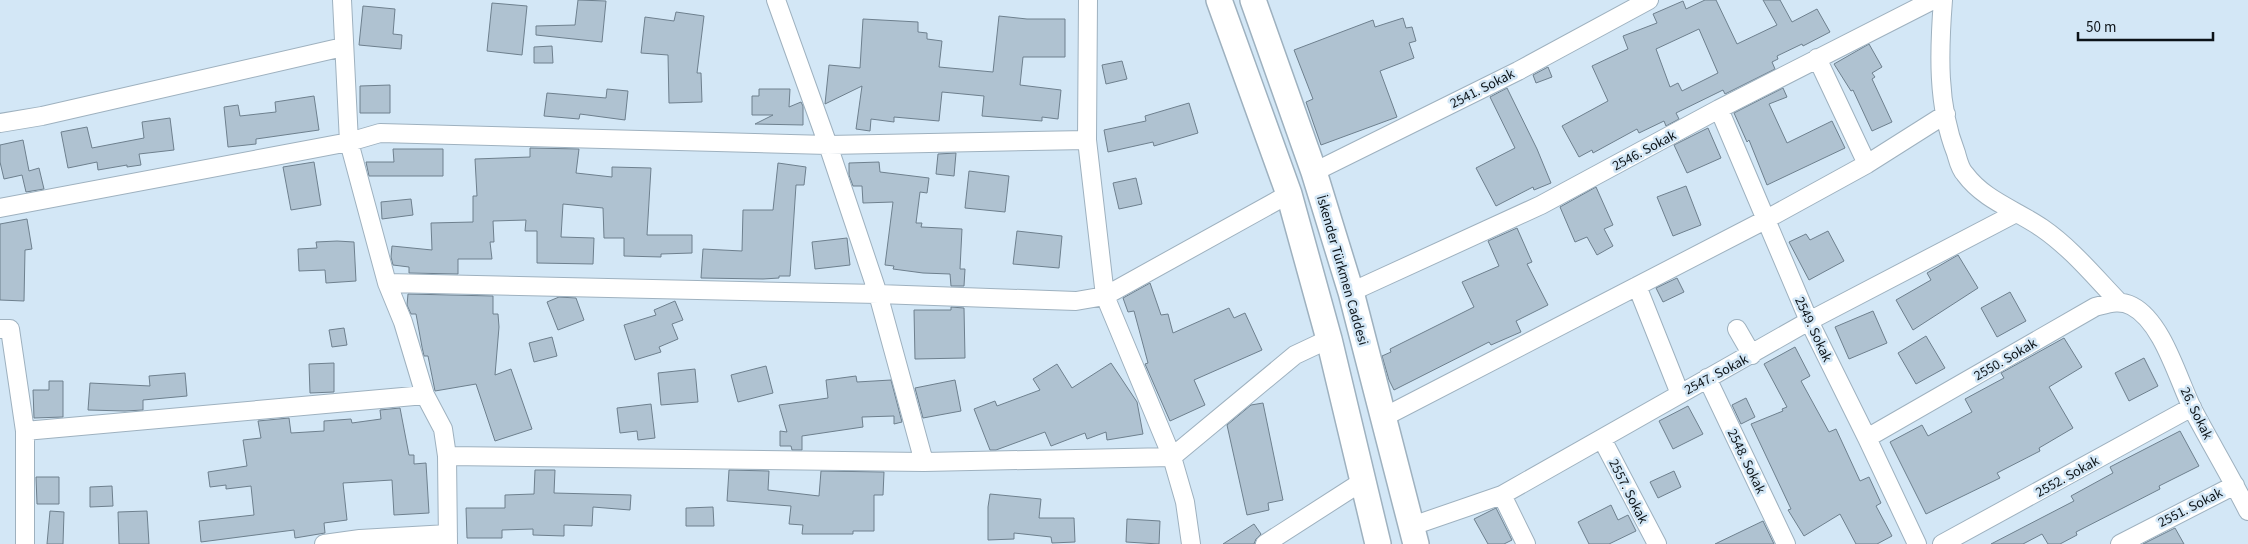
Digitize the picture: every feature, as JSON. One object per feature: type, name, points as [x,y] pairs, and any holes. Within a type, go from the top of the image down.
[{"type":"main road","points":[[1219,0],[1289,194],[1329,339],[1378,544]]},
{"type":"main road","name":"İskender Türkmen Caddesi","points":[[1253,0],[1314,172],[1351,292],[1414,535]]},
{"type":"street","points":[[324,544],[360,539],[448,539],[447,456],[443,429],[425,395],[403,322],[387,283],[349,142],[342,0]]},
{"type":"street","points":[[776,0],[828,145],[878,294],[924,462]]},
{"type":"street","points":[[1088,0],[1087,140],[1105,296],[1172,457],[1185,502],[1192,544]]},
{"type":"street","name":"2541. Sokak","points":[[1314,172],[1518,70],[1649,0]]},
{"type":"street","name":"2546. Sokak","points":[[1351,292],[1541,205],[1719,109],[1933,0]]},
{"type":"street","points":[[1943,0],[1940,33],[1941,89],[1952,142],[1964,174],[1988,197],[2042,228],[2074,254],[2118,302]]},
{"type":"street","points":[[0,123],[42,116],[343,47]]},
{"type":"street","points":[[1817,58],[1867,164]]},
{"type":"street","name":"2549. Sokak","points":[[1719,109],[1809,321],[1868,438],[1916,544]]},
{"type":"street","points":[[1384,417],[1765,220],[1867,164],[1946,114]]},
{"type":"street","points":[[0,208],[349,142],[380,133],[828,145],[1087,140]]},
{"type":"street","points":[[387,283],[878,294],[1076,301],[1105,296],[1289,194]]},
{"type":"street","name":"2547. Sokak","points":[[1414,535],[1502,495],[1809,321],[2016,213]]},
{"type":"street","points":[[1637,286],[1680,394]]},
{"type":"street","name":"26. Sokak","points":[[2118,302],[2132,306],[2145,315],[2163,342],[2192,408],[2248,511]]},
{"type":"street","name":"2550. Sokak","points":[[1868,438],[2095,307],[2118,302]]},
{"type":"street","points":[[0,329],[10,329],[25,431],[26,544]]},
{"type":"street","points":[[1737,329],[1752,355]]},
{"type":"street","points":[[447,456],[924,462],[1172,457],[1295,355],[1329,339]]},
{"type":"street","name":"2548. Sokak","points":[[1707,378],[1786,544]]},
{"type":"street","points":[[25,431],[425,395]]},
{"type":"street","name":"2552. Sokak","points":[[1942,544],[2192,408]]},
{"type":"street","name":"2557. Sokak","points":[[1602,438],[1657,544]]},
{"type":"street","points":[[1265,544],[1363,481]]},
{"type":"street","name":"2551. Sokak","points":[[2120,544],[2235,485]]},
{"type":"street","points":[[1502,495],[1526,544]]},
{"type":"building","points":[[578,0],[606,1],[602,42],[536,35],[536,26],[575,25]]},
{"type":"building","points":[[1705,0],[1716,0],[1737,44],[1777,25],[1763,0],[1780,0],[1792,22],[1817,9],[1830,32],[1803,46],[1802,44],[1777,56],[1778,59],[1772,62],[1775,69],[1725,94],[1723,90],[1676,113],[1679,119],[1666,126],[1664,121],[1639,133],[1637,129],[1593,153],[1592,150],[1579,157],[1562,126],[1608,101],[1592,66],[1628,49],[1623,36],[1657,23],[1653,14],[1683,1],[1686,9]],"holes":[[[1699,29],[1718,73],[1682,91],[1678,83],[1670,87],[1656,49]]]},
{"type":"building","points":[[492,3],[527,6],[522,55],[487,51]]},
{"type":"building","points":[[363,6],[395,9],[393,34],[402,35],[401,49],[359,45]]},
{"type":"building","points":[[676,12],[704,16],[697,73],[701,73],[702,102],[669,103],[668,55],[641,53],[645,17],[674,21]]},
{"type":"building","points":[[999,16],[1027,19],[1065,19],[1065,57],[1023,57],[1020,85],[1061,90],[1058,119],[1042,117],[1042,121],[982,116],[984,96],[942,92],[939,121],[894,117],[894,122],[871,119],[870,131],[856,129],[862,86],[825,104],[829,65],[860,68],[863,19],[918,22],[918,32],[927,33],[927,39],[942,41],[939,67],[993,72]]},
{"type":"building","points":[[1403,18],[1406,28],[1412,27],[1416,41],[1409,43],[1414,58],[1380,71],[1397,117],[1321,145],[1306,102],[1313,99],[1294,50],[1373,20],[1375,27]]},
{"type":"building","points":[[1869,44],[1882,67],[1872,73],[1875,77],[1872,79],[1892,122],[1872,131],[1853,90],[1851,91],[1834,64]]},
{"type":"building","points":[[552,46],[553,63],[534,63],[534,47]]},
{"type":"building","points":[[1122,61],[1127,79],[1106,84],[1102,65]]},
{"type":"building","points":[[1548,67],[1552,77],[1536,83],[1533,75]]},
{"type":"building","points":[[390,85],[390,113],[360,113],[360,86]]},
{"type":"building","points":[[1507,88],[1537,149],[1551,183],[1534,190],[1533,187],[1496,206],[1476,168],[1515,148],[1490,97]]},
{"type":"building","points":[[1783,88],[1787,97],[1769,104],[1787,143],[1832,121],[1845,148],[1767,185],[1749,140],[1747,142],[1734,113]]},
{"type":"building","points":[[607,89],[628,91],[625,120],[580,114],[579,119],[544,116],[547,93],[606,98]]},
{"type":"building","points":[[759,89],[790,89],[789,107],[801,102],[803,106],[803,125],[755,124],[773,115],[752,115],[752,96],[759,96]]},
{"type":"building","points":[[314,96],[319,130],[256,139],[256,144],[228,147],[224,107],[238,105],[240,116],[276,112],[275,102]]},
{"type":"building","points":[[1189,103],[1198,133],[1154,146],[1153,142],[1108,152],[1104,130],[1146,121],[1145,116]]},
{"type":"building","points":[[170,118],[174,150],[139,154],[141,165],[127,167],[127,165],[98,170],[97,162],[68,168],[61,132],[87,127],[92,148],[144,138],[142,122]]},
{"type":"building","points":[[1708,128],[1721,158],[1687,173],[1674,145]]},
{"type":"building","points":[[23,140],[29,171],[39,168],[44,189],[26,192],[22,175],[4,179],[0,162],[0,145]]},
{"type":"building","points":[[530,148],[579,149],[576,173],[612,177],[612,167],[651,168],[647,235],[692,235],[692,253],[661,254],[661,257],[624,256],[624,238],[604,238],[603,208],[563,204],[561,237],[594,238],[593,264],[537,263],[537,231],[525,231],[526,220],[493,221],[494,242],[490,242],[492,259],[458,259],[458,274],[409,273],[409,267],[393,265],[391,257],[392,246],[432,250],[431,223],[473,222],[473,196],[477,196],[475,159],[530,157]]},
{"type":"building","points":[[393,149],[443,149],[443,176],[369,176],[366,162],[394,162]]},
{"type":"building","points":[[956,153],[954,176],[936,174],[938,154]]},
{"type":"building","points":[[314,162],[321,205],[291,210],[283,167]]},
{"type":"building","points":[[879,162],[880,172],[929,178],[927,193],[920,192],[916,223],[922,223],[921,227],[962,229],[960,269],[965,269],[964,286],[951,286],[950,274],[893,269],[894,266],[885,265],[893,202],[863,203],[862,186],[853,186],[849,175],[849,163]]},
{"type":"building","points":[[778,163],[806,167],[804,185],[796,185],[790,276],[763,279],[701,278],[703,249],[742,251],[743,210],[773,210]]},
{"type":"building","points":[[969,171],[1009,176],[1005,212],[965,208]]},
{"type":"building","points":[[1136,178],[1142,204],[1119,209],[1113,183]]},
{"type":"building","points":[[1686,186],[1701,225],[1673,236],[1657,197]]},
{"type":"building","points":[[1596,187],[1613,225],[1604,229],[1613,246],[1597,255],[1587,237],[1575,242],[1560,207]]},
{"type":"building","points":[[411,199],[413,215],[382,219],[381,202]]},
{"type":"building","points":[[27,219],[32,249],[25,250],[24,301],[0,300],[0,224]]},
{"type":"building","points":[[1517,228],[1532,262],[1527,264],[1548,305],[1516,321],[1521,332],[1491,345],[1489,342],[1394,390],[1382,356],[1391,352],[1390,349],[1474,307],[1462,282],[1499,266],[1488,241]]},
{"type":"building","points":[[1017,231],[1062,236],[1059,268],[1013,264]]},
{"type":"building","points":[[1828,231],[1844,261],[1809,280],[1789,242],[1806,234],[1810,240]]},
{"type":"building","points":[[847,238],[850,265],[815,269],[812,242]]},
{"type":"building","points":[[316,242],[354,242],[356,281],[326,283],[325,270],[299,271],[298,249],[317,248]]},
{"type":"building","points":[[1958,255],[1978,288],[1913,330],[1896,300],[1931,280],[1927,273]]},
{"type":"building","points":[[1677,278],[1684,292],[1663,302],[1656,288]]},
{"type":"building","points":[[1150,283],[1161,315],[1168,314],[1173,333],[1229,308],[1234,318],[1245,313],[1262,350],[1194,380],[1205,405],[1170,421],[1145,364],[1148,363],[1134,311],[1128,312],[1123,298]]},
{"type":"building","points":[[2010,292],[2026,321],[1997,337],[1981,308]]},
{"type":"building","points":[[408,294],[493,296],[493,314],[498,314],[499,327],[495,375],[511,369],[532,429],[495,441],[476,384],[435,391],[428,356],[424,356],[416,314],[411,314],[407,305]]},
{"type":"building","points":[[559,297],[576,298],[584,320],[558,330],[547,302]]},
{"type":"building","points":[[675,301],[683,320],[672,324],[678,339],[659,347],[661,352],[635,360],[624,325],[656,315],[654,310]]},
{"type":"building","points":[[951,307],[964,308],[965,358],[915,359],[914,310],[951,310]]},
{"type":"building","points":[[1873,311],[1887,343],[1849,359],[1835,327]]},
{"type":"building","points":[[344,328],[347,345],[332,347],[329,330]]},
{"type":"building","points":[[1926,336],[1945,368],[1916,384],[1898,353]]},
{"type":"building","points":[[552,337],[557,356],[534,362],[529,343]]},
{"type":"building","points":[[2064,338],[2082,367],[2049,387],[2073,428],[2039,448],[2040,451],[1997,473],[2000,478],[1926,514],[1890,442],[1922,425],[1928,436],[1972,412],[1965,399],[2004,378],[2001,373]]},
{"type":"building","points":[[1795,347],[1810,376],[1801,381],[1829,432],[1836,429],[1860,481],[1869,477],[1881,503],[1876,506],[1892,536],[1877,544],[1856,544],[1840,514],[1804,536],[1788,510],[1791,509],[1751,424],[1783,411],[1782,409],[1787,407],[1764,364]]},
{"type":"building","points":[[2144,358],[2158,386],[2129,401],[2115,373]]},
{"type":"building","points":[[334,363],[334,392],[310,393],[309,364]]},
{"type":"building","points":[[1111,363],[1137,402],[1143,434],[1107,440],[1106,432],[1087,439],[1085,433],[1051,446],[1045,432],[996,450],[990,450],[974,409],[995,401],[997,406],[1040,390],[1033,379],[1057,364],[1072,388]]},
{"type":"building","points":[[766,366],[773,393],[738,402],[731,375]]},
{"type":"building","points":[[695,369],[698,402],[661,405],[658,373]]},
{"type":"building","points":[[185,373],[187,396],[143,400],[143,410],[88,410],[90,383],[150,386],[149,376]]},
{"type":"building","points":[[856,376],[857,382],[891,380],[902,422],[894,424],[894,416],[862,417],[863,427],[802,436],[802,450],[792,450],[791,446],[780,446],[780,431],[787,432],[779,405],[828,398],[826,380]]},
{"type":"building","points":[[955,380],[961,411],[923,418],[915,388]]},
{"type":"building","points":[[49,381],[63,381],[63,417],[34,418],[33,390],[49,390]]},
{"type":"building","points":[[1746,398],[1755,417],[1741,424],[1732,405]]},
{"type":"building","points":[[1263,403],[1283,500],[1268,503],[1269,510],[1247,515],[1227,425],[1251,405]]},
{"type":"building","points":[[651,404],[655,438],[638,440],[637,431],[620,433],[617,408]]},
{"type":"building","points":[[1688,406],[1703,434],[1673,449],[1659,421]]},
{"type":"building","points":[[400,408],[409,455],[414,455],[414,464],[426,463],[429,513],[394,515],[392,480],[343,483],[347,520],[324,523],[325,533],[295,538],[294,530],[201,542],[199,521],[254,515],[251,486],[226,489],[226,485],[210,487],[208,472],[247,466],[243,440],[261,438],[258,421],[289,418],[291,433],[324,431],[324,421],[351,419],[352,423],[381,419],[380,410]]},
{"type":"building","points":[[2180,431],[2199,466],[2159,486],[2160,489],[2076,532],[2077,535],[2060,544],[2048,544],[2042,534],[2023,544],[1991,544],[2074,501],[2071,496],[2113,473],[2110,467]]},
{"type":"building","points":[[535,470],[555,470],[554,493],[631,495],[630,510],[593,507],[592,526],[564,525],[564,536],[533,535],[533,529],[502,530],[502,538],[467,538],[466,508],[505,508],[505,495],[534,494]]},
{"type":"building","points":[[729,470],[769,471],[768,490],[819,496],[821,471],[884,472],[883,495],[874,495],[874,531],[853,531],[853,534],[802,534],[803,525],[789,524],[791,506],[727,501]]},
{"type":"building","points":[[1674,471],[1681,487],[1658,498],[1650,482]]},
{"type":"building","points":[[36,477],[59,477],[59,504],[37,504]]},
{"type":"building","points":[[112,486],[113,506],[90,507],[90,487]]},
{"type":"building","points":[[990,494],[1041,499],[1039,518],[1074,518],[1075,542],[1052,543],[1051,537],[1014,533],[1014,539],[988,540]]},
{"type":"building","points":[[1611,505],[1618,520],[1628,515],[1636,531],[1609,544],[1589,544],[1578,522]]},
{"type":"building","points":[[713,507],[714,526],[686,526],[686,508]]},
{"type":"building","points":[[1496,508],[1512,540],[1504,544],[1488,544],[1474,519]]},
{"type":"building","points":[[50,511],[64,512],[63,544],[47,544]]},
{"type":"building","points":[[147,511],[149,544],[119,544],[118,512]]},
{"type":"building","points":[[1127,519],[1160,521],[1159,544],[1126,542]]},
{"type":"building","points":[[1763,521],[1774,544],[1715,544]]},
{"type":"building","points":[[1254,524],[1261,534],[1254,544],[1223,544]]},
{"type":"building","points":[[2175,528],[2184,544],[2143,544]]}]
